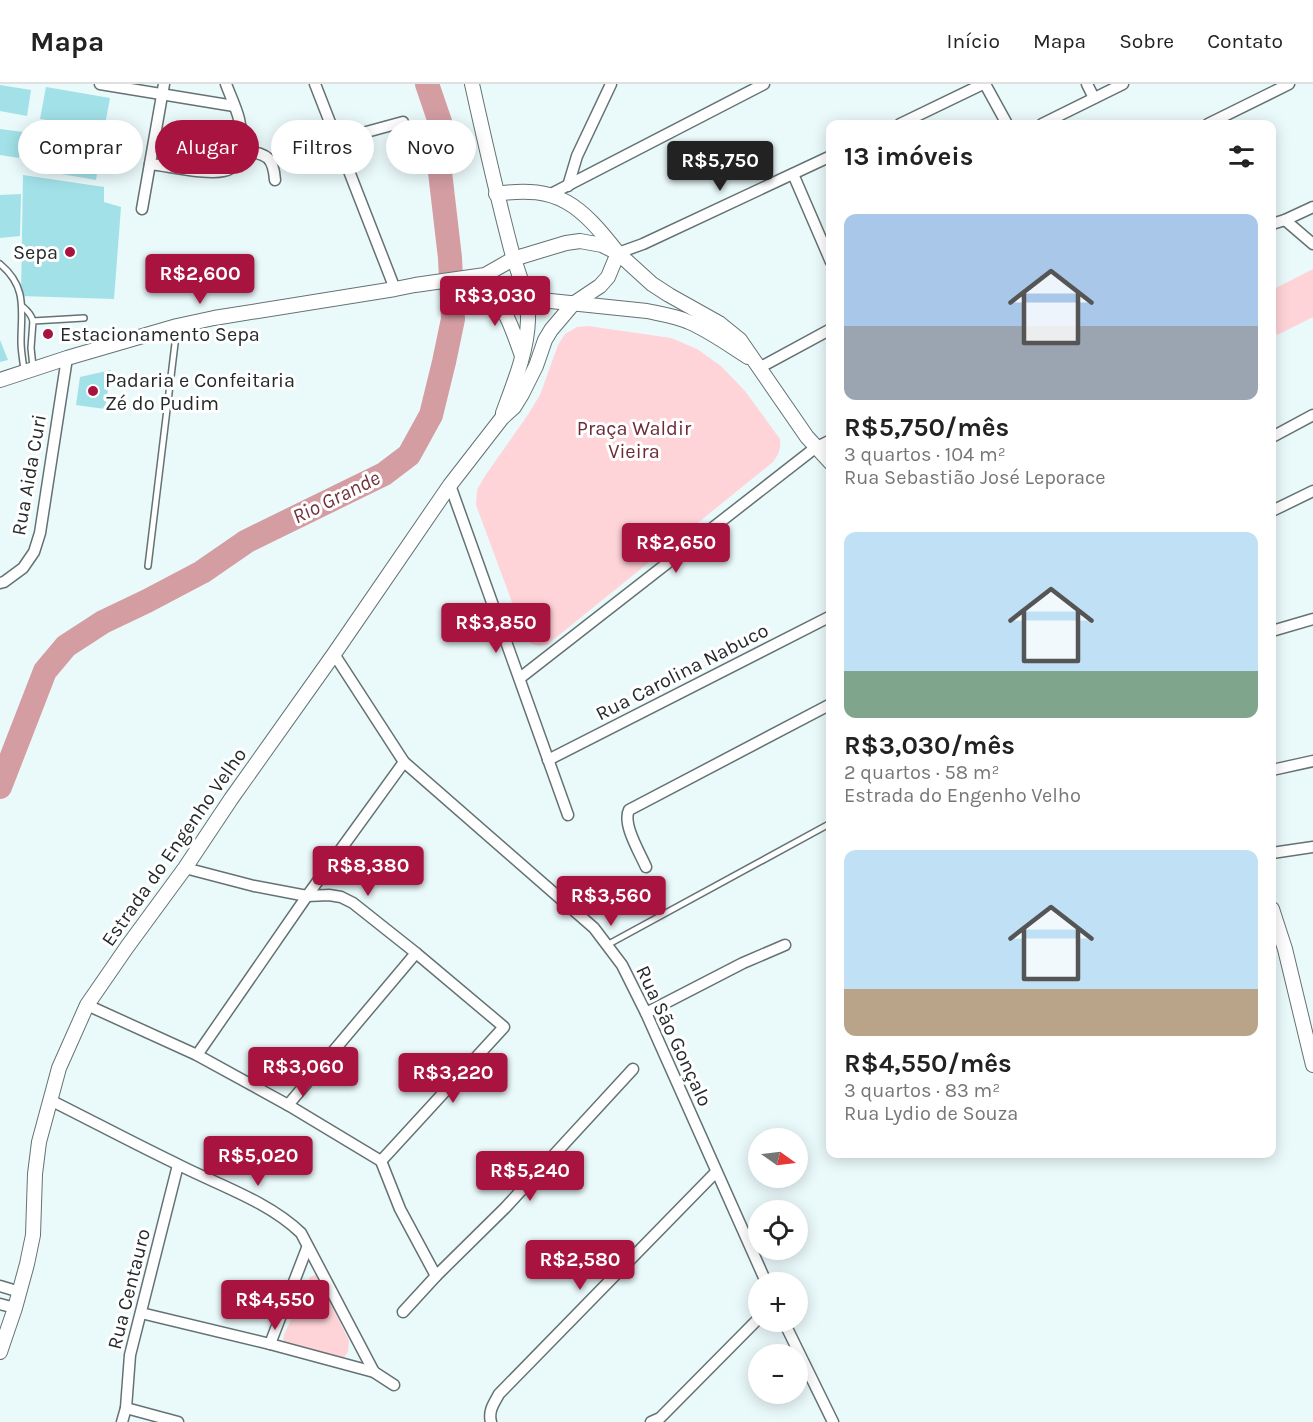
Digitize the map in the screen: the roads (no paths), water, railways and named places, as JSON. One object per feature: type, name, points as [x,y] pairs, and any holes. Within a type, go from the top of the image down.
[{"type":"street","points":[[100,84],[163,90],[234,106]]},
{"type":"street","points":[[226,84],[238,120]]},
{"type":"street","points":[[315,84],[329,120]]},
{"type":"street","name":"Estrada do Engenho Velho","points":[[472,84],[496,194],[513,259],[526,294],[528,322],[522,357],[502,418]]},
{"type":"street","points":[[568,186],[577,156],[611,84]]},
{"type":"street","points":[[550,195],[764,84]]},
{"type":"street","points":[[908,120],[984,84],[1004,120]]},
{"type":"street","points":[[1087,84],[1094,98]]},
{"type":"street","points":[[1050,120],[1123,84]]},
{"type":"street","points":[[1216,120],[1289,84]]},
{"type":"street","points":[[142,209],[163,90]]},
{"type":"street","points":[[259,154],[272,161],[275,180]]},
{"type":"street","points":[[0,380],[67,357],[177,326],[214,318],[485,275],[513,259],[566,243],[602,245],[618,253],[643,244],[826,158]]},
{"type":"street","points":[[150,164],[155,165]]},
{"type":"street","points":[[350,174],[395,289]]},
{"type":"street","points":[[792,174],[826,251]]},
{"type":"street","points":[[496,194],[521,191],[550,195],[568,203],[585,215],[618,253],[652,284],[719,323],[740,340],[807,437],[826,458]]},
{"type":"street","points":[[1276,223],[1313,207]]},
{"type":"street","points":[[1285,220],[1313,244]]},
{"type":"street","name":"Estrada do Engenho Velho","points":[[0,1352],[20,1292],[33,1235],[35,1174],[39,1142],[59,1068],[87,1005],[185,868],[450,485],[502,418],[514,407],[536,366],[551,330],[573,304],[600,286],[608,277],[618,253]]},
{"type":"street","points":[[464,278],[541,300],[664,314],[687,321],[712,334],[757,365]]},
{"type":"street","points":[[487,286],[504,308],[522,357]]},
{"type":"street","points":[[757,365],[826,331]]},
{"type":"street","name":"Rua Aida Curi","points":[[0,583],[23,568],[34,552],[40,533],[67,357]]},
{"type":"street","points":[[1276,435],[1313,415]]},
{"type":"street","points":[[520,678],[816,448],[826,443]]},
{"type":"street","points":[[450,485],[568,815]]},
{"type":"street","points":[[1276,509],[1313,491]]},
{"type":"street","name":"Rua Carolina Nabuco","points":[[548,760],[826,619]]},
{"type":"street","points":[[1276,630],[1313,619]]},
{"type":"street","name":"Rua São Gonçalo","points":[[334,654],[404,762],[594,928],[622,965],[646,1013],[761,1272]]},
{"type":"street","points":[[646,867],[627,823],[629,810],[826,707]]},
{"type":"street","points":[[1276,769],[1313,761]]},
{"type":"street","points":[[197,1055],[307,896],[404,762]]},
{"type":"street","points":[[1276,852],[1313,846]]},
{"type":"street","points":[[185,868],[254,886],[307,896],[341,897],[353,903],[416,953],[504,1027],[381,1161]]},
{"type":"street","points":[[1276,921],[1285,949],[1313,1065]]},
{"type":"street","points":[[646,1013],[743,963],[784,945]]},
{"type":"street","points":[[288,1105],[416,953]]},
{"type":"street","points":[[87,1005],[197,1055],[288,1105],[381,1161],[400,1209],[436,1276]]},
{"type":"street","points":[[404,1312],[436,1276],[506,1208],[633,1069]]},
{"type":"street","points":[[50,1100],[267,1207],[288,1221],[301,1233],[375,1372]]},
{"type":"street","name":"Rua Centauro","points":[[122,1422],[126,1408],[130,1355],[178,1165]]},
{"type":"street","points":[[491,1422],[491,1409],[499,1394],[716,1172]]},
{"type":"street","points":[[270,1344],[307,1248]]},
{"type":"street","points":[[0,1286],[20,1292]]},
{"type":"street","points":[[0,1304],[15,1308]]},
{"type":"street","points":[[141,1313],[375,1372],[394,1385]]},
{"type":"street","points":[[651,1422],[660,1418],[748,1329]]},
{"type":"street","points":[[789,1332],[833,1422]]},
{"type":"street","points":[[126,1408],[178,1422]]},
{"type":"lane","points":[[0,264],[18,286],[22,307],[21,344],[29,370]]},
{"type":"lane","points":[[22,307],[29,311],[33,321],[29,370]]},
{"type":"lane","points":[[33,321],[84,318]]},
{"type":"lane","points":[[148,566],[177,326]]},
{"type":"lane","points":[[607,945],[826,826]]},
{"type":"waterway","name":"Rio Grande","points":[[0,787],[45,671],[66,646],[103,622],[202,572],[247,541],[384,474],[409,455],[431,415],[453,319],[450,258],[440,172],[441,125],[427,84]]},
{"type":"place","name":"Sepa","points":[[70,252]]},
{"type":"place","name":"Estacionamento Sepa","points":[[48,334]]},
{"type":"place","name":"Padaria e Confeitaria Zé do Pudim","points":[[93,391]]},
{"type":"park label","name":"Praça Waldir Vieira","points":[[634,440]]}]
